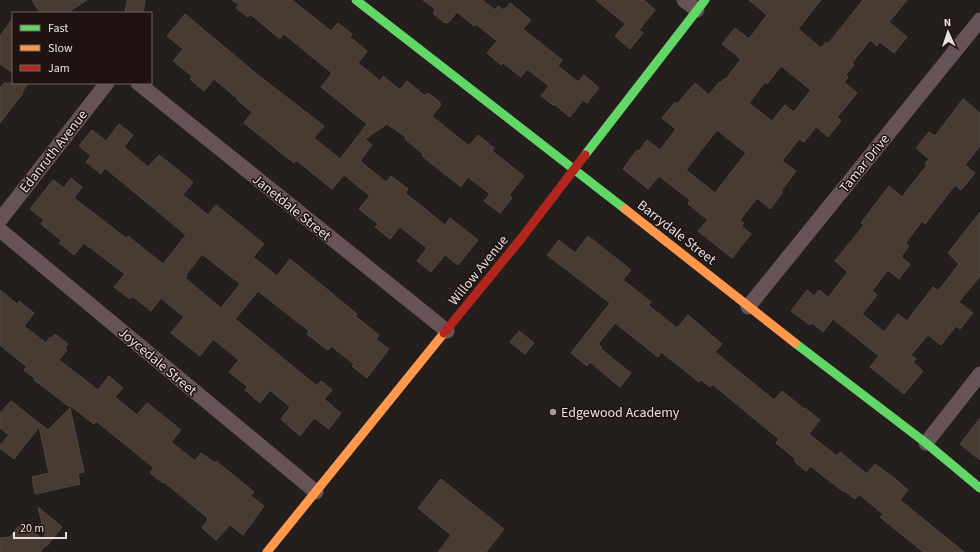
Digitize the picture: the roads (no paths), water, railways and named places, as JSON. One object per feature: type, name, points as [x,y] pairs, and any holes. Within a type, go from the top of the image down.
[{"type":"street","name":"Barrydale Street","points":[[356,0],[575,169],[748,307],[926,443],[980,488]]},
{"type":"street","points":[[684,0],[701,5]]},
{"type":"street","name":"Willow Avenue","points":[[267,552],[447,331],[575,169],[701,5]]},
{"type":"street","name":"Tamar Drive","points":[[748,307],[980,20]]},
{"type":"street","name":"Edanruth Avenue","points":[[0,220],[106,84]]},
{"type":"street","name":"Janetdale Street","points":[[139,84],[447,331]]},
{"type":"street","name":"Joycedale Street","points":[[0,230],[316,492]]},
{"type":"street","points":[[926,443],[980,374]]},
{"type":"place","name":"Edgewood Academy","points":[[553,412]]}]
